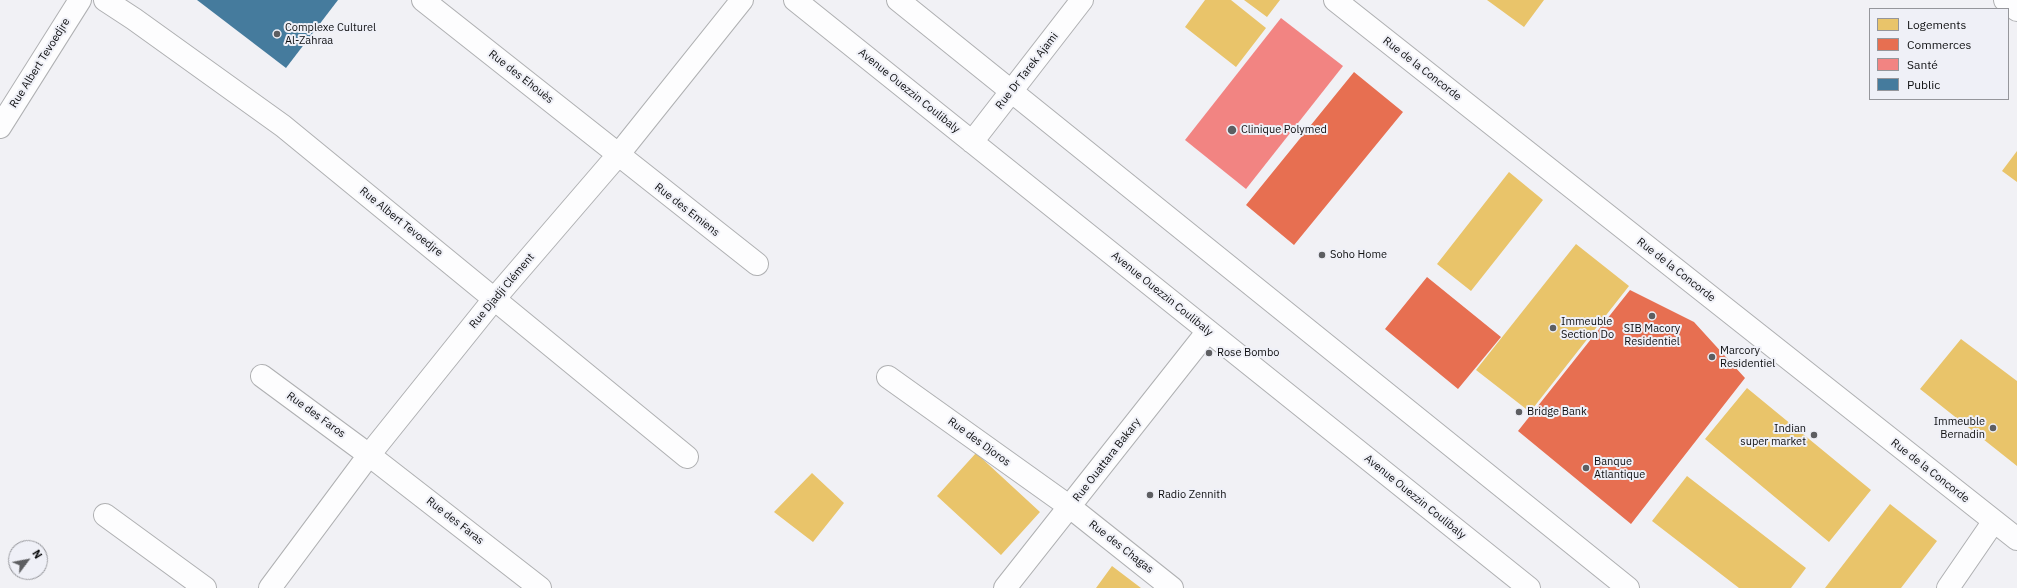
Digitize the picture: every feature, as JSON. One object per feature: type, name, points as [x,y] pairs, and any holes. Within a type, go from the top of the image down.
[{"type":"street","name":"Rue Albert Tevoedjre","points":[[0,127],[80,0]]},
{"type":"street","name":"Rue Albert Tevoedjre","points":[[105,0],[134,19],[283,126],[495,298],[687,457]]},
{"type":"street","name":"Rue des Ehouès","points":[[423,0],[618,155]]},
{"type":"street","name":"Rue Djadji Clément","points":[[270,588],[369,455],[495,298],[618,155],[742,0]]},
{"type":"street","name":"Avenue Ouezzin Coulibaly","points":[[795,0],[1529,588]]},
{"type":"street","points":[[898,0],[1628,588]]},
{"type":"street","name":"Rue Dr Tarek Ajami","points":[[972,142],[1082,0]]},
{"type":"street","name":"Rue de la Concorde","points":[[1334,0],[2017,539]]},
{"type":"street","points":[[2005,0],[2017,10]]},
{"type":"street","name":"Rue des Emiens","points":[[618,155],[757,264]]},
{"type":"street","name":"Rue Ouattara Bakary","points":[[1005,588],[1208,331]]},
{"type":"street","name":"Rue des Faros","points":[[262,376],[369,455]]},
{"type":"street","name":"Rue des Djoros","points":[[888,377],[1070,507]]},
{"type":"street","name":"Rue des Faras","points":[[369,455],[540,588]]},
{"type":"street","name":"Rue des Chagas","points":[[1070,507],[1172,588]]},
{"type":"street","points":[[105,515],[205,588]]},
{"type":"street","points":[[1948,588],[1994,521]]},
{"type":"building: Logements","points":[[1205,0],[1231,0],[1266,28],[1236,67],[1185,27]]},
{"type":"building: Logements","points":[[1244,0],[1280,0],[1267,17]]},
{"type":"building: Logements","points":[[1487,0],[1544,0],[1524,27]]},
{"type":"building: Logements","points":[[2017,151],[2017,182],[2002,171]]},
{"type":"building: Logements","points":[[1509,172],[1543,200],[1471,291],[1437,264]]},
{"type":"building: Logements","name":"Immeuble Section Do","points":[[1576,244],[1629,286],[1530,412],[1476,370]]},
{"type":"building: Logements","name":"Immeuble Bernadin","points":[[1961,339],[2017,381],[2017,466],[1920,389]]},
{"type":"building: Logements","points":[[1747,388],[1871,490],[1829,542],[1705,439]]},
{"type":"building: Logements","points":[[976,453],[1040,512],[1001,555],[937,496]]},
{"type":"building: Logements","points":[[812,473],[844,503],[813,542],[774,512]]},
{"type":"building: Logements","points":[[1687,476],[1806,568],[1791,588],[1739,588],[1652,521]]},
{"type":"building: Logements","points":[[1890,504],[1937,541],[1901,588],[1825,588]]},
{"type":"building: Logements","points":[[1112,566],[1141,588],[1096,588]]},
{"type":"building: Commerces","points":[[1354,72],[1403,112],[1294,245],[1246,205]]},
{"type":"building: Commerces","points":[[1427,277],[1501,337],[1458,389],[1385,329]]},
{"type":"building: Commerces","points":[[1630,290],[1694,322],[1745,378],[1631,524],[1518,431]]},
{"type":"building: Santé","points":[[1281,18],[1343,66],[1246,189],[1185,140]]},
{"type":"building: Public","name":"Complexe Culturel Al-Zahraa","points":[[197,0],[338,0],[286,68]]},
{"type":"place","name":"Complexe Culturel Al-Zahraa","points":[[277,34]]},
{"type":"place","name":"Clinique Polymed","points":[[1232,130]]},
{"type":"place","name":"Soho Home","points":[[1322,255]]},
{"type":"place","name":"SIB Macory Residentiel","points":[[1652,316]]},
{"type":"place","name":"Immeuble Section Do","points":[[1553,328]]},
{"type":"place","name":"Rose Bombo","points":[[1209,353]]},
{"type":"place","name":"Marcory Residentiel","points":[[1712,357]]},
{"type":"place","name":"Bridge Bank","points":[[1519,412]]},
{"type":"place","name":"Immeuble Bernadin","points":[[1993,428]]},
{"type":"place","name":"Indian super market","points":[[1814,435]]},
{"type":"place","name":"Banque Atlantique","points":[[1586,468]]},
{"type":"place","name":"Radio Zennith","points":[[1150,495]]}]
